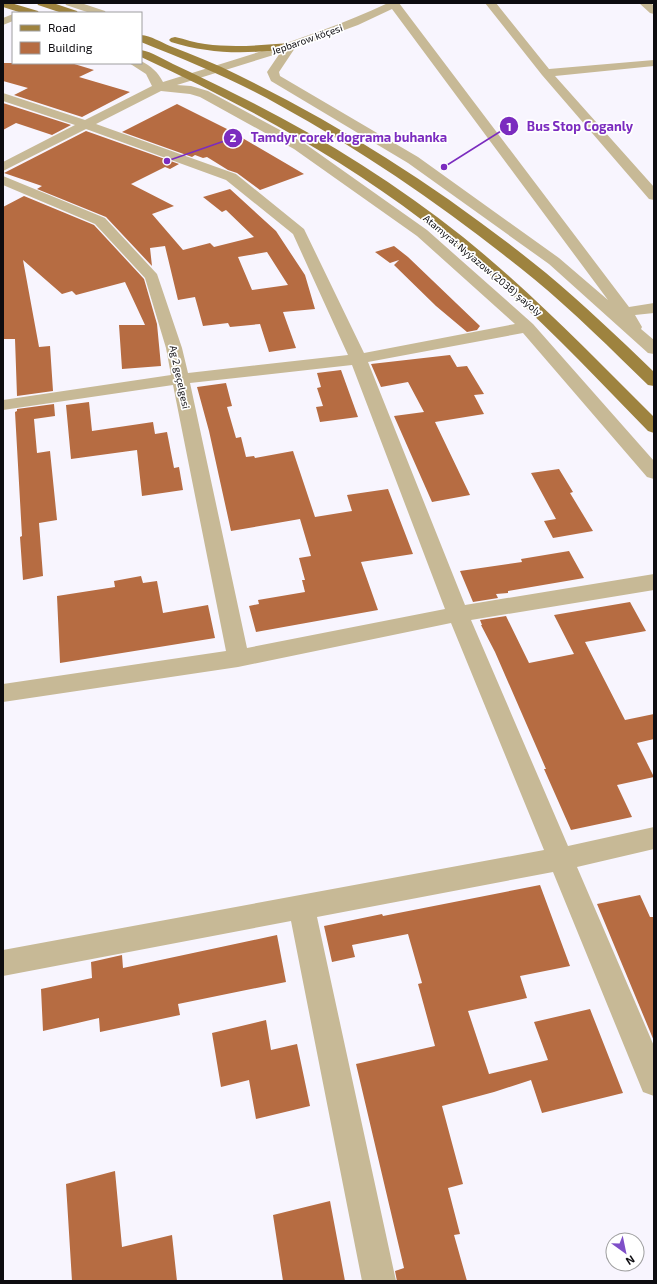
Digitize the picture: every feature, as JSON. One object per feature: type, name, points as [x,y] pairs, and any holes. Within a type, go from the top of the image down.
[{"type":"main road","points":[[3,4],[31,12]]},
{"type":"main road","points":[[47,4],[83,7]]},
{"type":"main road","points":[[47,4],[70,12]]},
{"type":"main road","points":[[142,27],[179,42],[209,48],[244,49],[291,46]]},
{"type":"main road","name":"Atamyrat Nyýazow (2038) şaýoly","points":[[143,41],[217,69],[294,108],[367,151],[458,212],[503,247],[587,318],[654,381]]},
{"type":"main road","name":"Atamyrat Nyýazow (2038) şaýoly","points":[[143,41],[192,77],[277,120],[356,168],[428,217],[490,269],[546,319],[654,427]]},
{"type":"main road","points":[[294,108],[338,116]]},
{"type":"main road","points":[[356,168],[362,190]]},
{"type":"street","points":[[70,3],[98,12]]},
{"type":"street","points":[[490,3],[546,73],[654,196]]},
{"type":"street","points":[[644,3],[654,12]]},
{"type":"street","points":[[394,4],[646,341]]},
{"type":"street","name":"Jepbarow köçesi","points":[[3,167],[84,124],[159,87],[291,46],[354,23],[394,4]]},
{"type":"street","points":[[3,22],[12,18]]},
{"type":"street","points":[[291,46],[273,72],[275,78],[413,160],[554,260],[646,341]]},
{"type":"street","points":[[546,73],[654,63]]},
{"type":"street","points":[[138,64],[146,67],[155,76],[159,87],[191,90],[204,94],[299,146],[422,233],[527,327],[654,473]]},
{"type":"street","points":[[3,97],[84,124],[231,177],[300,232],[358,359],[458,614],[654,1081]]},
{"type":"street","name":"Ag 2 geçelgesi","points":[[3,180],[100,220],[152,277],[174,348],[181,379],[238,658]]},
{"type":"street","points":[[625,312],[654,308]]},
{"type":"street","points":[[3,405],[181,379],[358,359],[527,327]]},
{"type":"street","points":[[3,693],[238,658],[458,614],[654,582]]},
{"type":"street","points":[[3,963],[560,860],[654,838]]},
{"type":"street","points":[[302,907],[379,1281]]},
{"type":"building","points":[[3,63],[74,64],[94,70],[79,77],[130,92],[82,117],[14,95],[28,88],[3,81]]},
{"type":"building","points":[[3,103],[71,125],[52,135],[16,123],[3,130]]},
{"type":"building","points":[[177,104],[227,129],[304,174],[260,190],[237,173],[228,170],[207,157],[203,158],[195,155],[192,157],[122,132]]},
{"type":"building","points":[[86,131],[179,164],[170,169],[165,167],[131,184],[174,206],[152,214],[183,250],[210,243],[214,247],[254,237],[226,210],[222,212],[203,197],[230,189],[276,231],[305,275],[315,309],[283,312],[296,348],[269,352],[260,324],[230,327],[228,323],[203,326],[195,297],[178,300],[165,246],[150,248],[152,266],[106,217],[37,189],[42,186],[4,173]],"holes":[[[267,252],[288,285],[252,290],[238,257]]]},
{"type":"building","points":[[24,196],[94,225],[144,279],[157,324],[161,366],[122,369],[119,325],[145,325],[125,282],[76,295],[72,291],[62,294],[23,260],[39,347],[50,346],[53,391],[17,396],[15,339],[3,339],[3,207]]},
{"type":"building","points":[[394,246],[408,257],[480,326],[477,330],[467,332],[436,306],[394,265],[399,260],[390,263],[375,252]]},
{"type":"building","points":[[450,355],[457,367],[467,366],[484,394],[474,395],[484,414],[435,422],[470,495],[432,502],[394,416],[424,412],[408,382],[381,387],[371,364]]},
{"type":"building","points":[[341,370],[358,417],[320,422],[316,407],[323,406],[317,388],[321,387],[317,373]]},
{"type":"building","points":[[226,383],[232,406],[227,407],[236,438],[241,437],[246,457],[254,456],[255,458],[293,451],[315,517],[352,511],[347,495],[388,489],[413,554],[361,562],[378,610],[256,632],[249,606],[259,604],[258,600],[305,592],[302,580],[305,580],[299,558],[311,556],[300,519],[231,531],[209,431],[197,387]]},
{"type":"building","points":[[89,402],[92,431],[153,422],[155,434],[167,432],[174,468],[179,467],[183,490],[142,496],[137,450],[71,459],[66,405]]},
{"type":"building","points":[[54,404],[55,416],[34,419],[37,453],[50,451],[57,520],[39,523],[43,576],[23,580],[15,412],[17,409]]},
{"type":"building","points":[[559,469],[573,492],[570,493],[593,531],[553,538],[544,521],[556,519],[531,473]]},
{"type":"building","points":[[569,551],[584,578],[508,591],[508,593],[496,594],[498,598],[473,602],[460,571],[522,562],[521,559]]},
{"type":"building","points":[[141,576],[143,583],[157,581],[163,613],[208,605],[215,638],[60,663],[57,596],[115,587],[114,581]]},
{"type":"building","points":[[630,602],[646,631],[585,642],[625,720],[654,714],[654,739],[637,743],[654,777],[617,785],[632,817],[571,830],[544,769],[546,769],[480,620],[506,616],[529,663],[574,654],[554,615]]},
{"type":"building","points":[[540,885],[570,966],[520,976],[527,998],[468,1011],[489,1074],[548,1060],[534,1022],[590,1009],[623,1093],[542,1113],[531,1080],[442,1106],[463,1184],[448,1188],[460,1234],[454,1235],[467,1281],[397,1281],[395,1271],[404,1268],[356,1064],[435,1046],[418,984],[422,983],[408,934],[352,945],[355,957],[332,962],[324,926]]},
{"type":"building","points":[[640,895],[650,917],[654,917],[654,1041],[597,904]]},
{"type":"building","points":[[277,935],[286,982],[178,1004],[180,1015],[100,1032],[99,1018],[43,1031],[41,989],[92,978],[91,962],[122,955],[123,968]]},
{"type":"building","points":[[266,1020],[271,1050],[297,1044],[310,1106],[256,1119],[249,1080],[221,1087],[212,1033]]},
{"type":"building","points":[[115,1171],[122,1247],[172,1235],[177,1281],[72,1281],[66,1184]]},
{"type":"building","points":[[330,1201],[345,1281],[283,1281],[273,1215]]},
{"type":"place","name":"Tamdyr corek dograma buhanka","points":[[167,161]]},
{"type":"place","name":"Bus Stop Coganly","points":[[444,167]]}]
